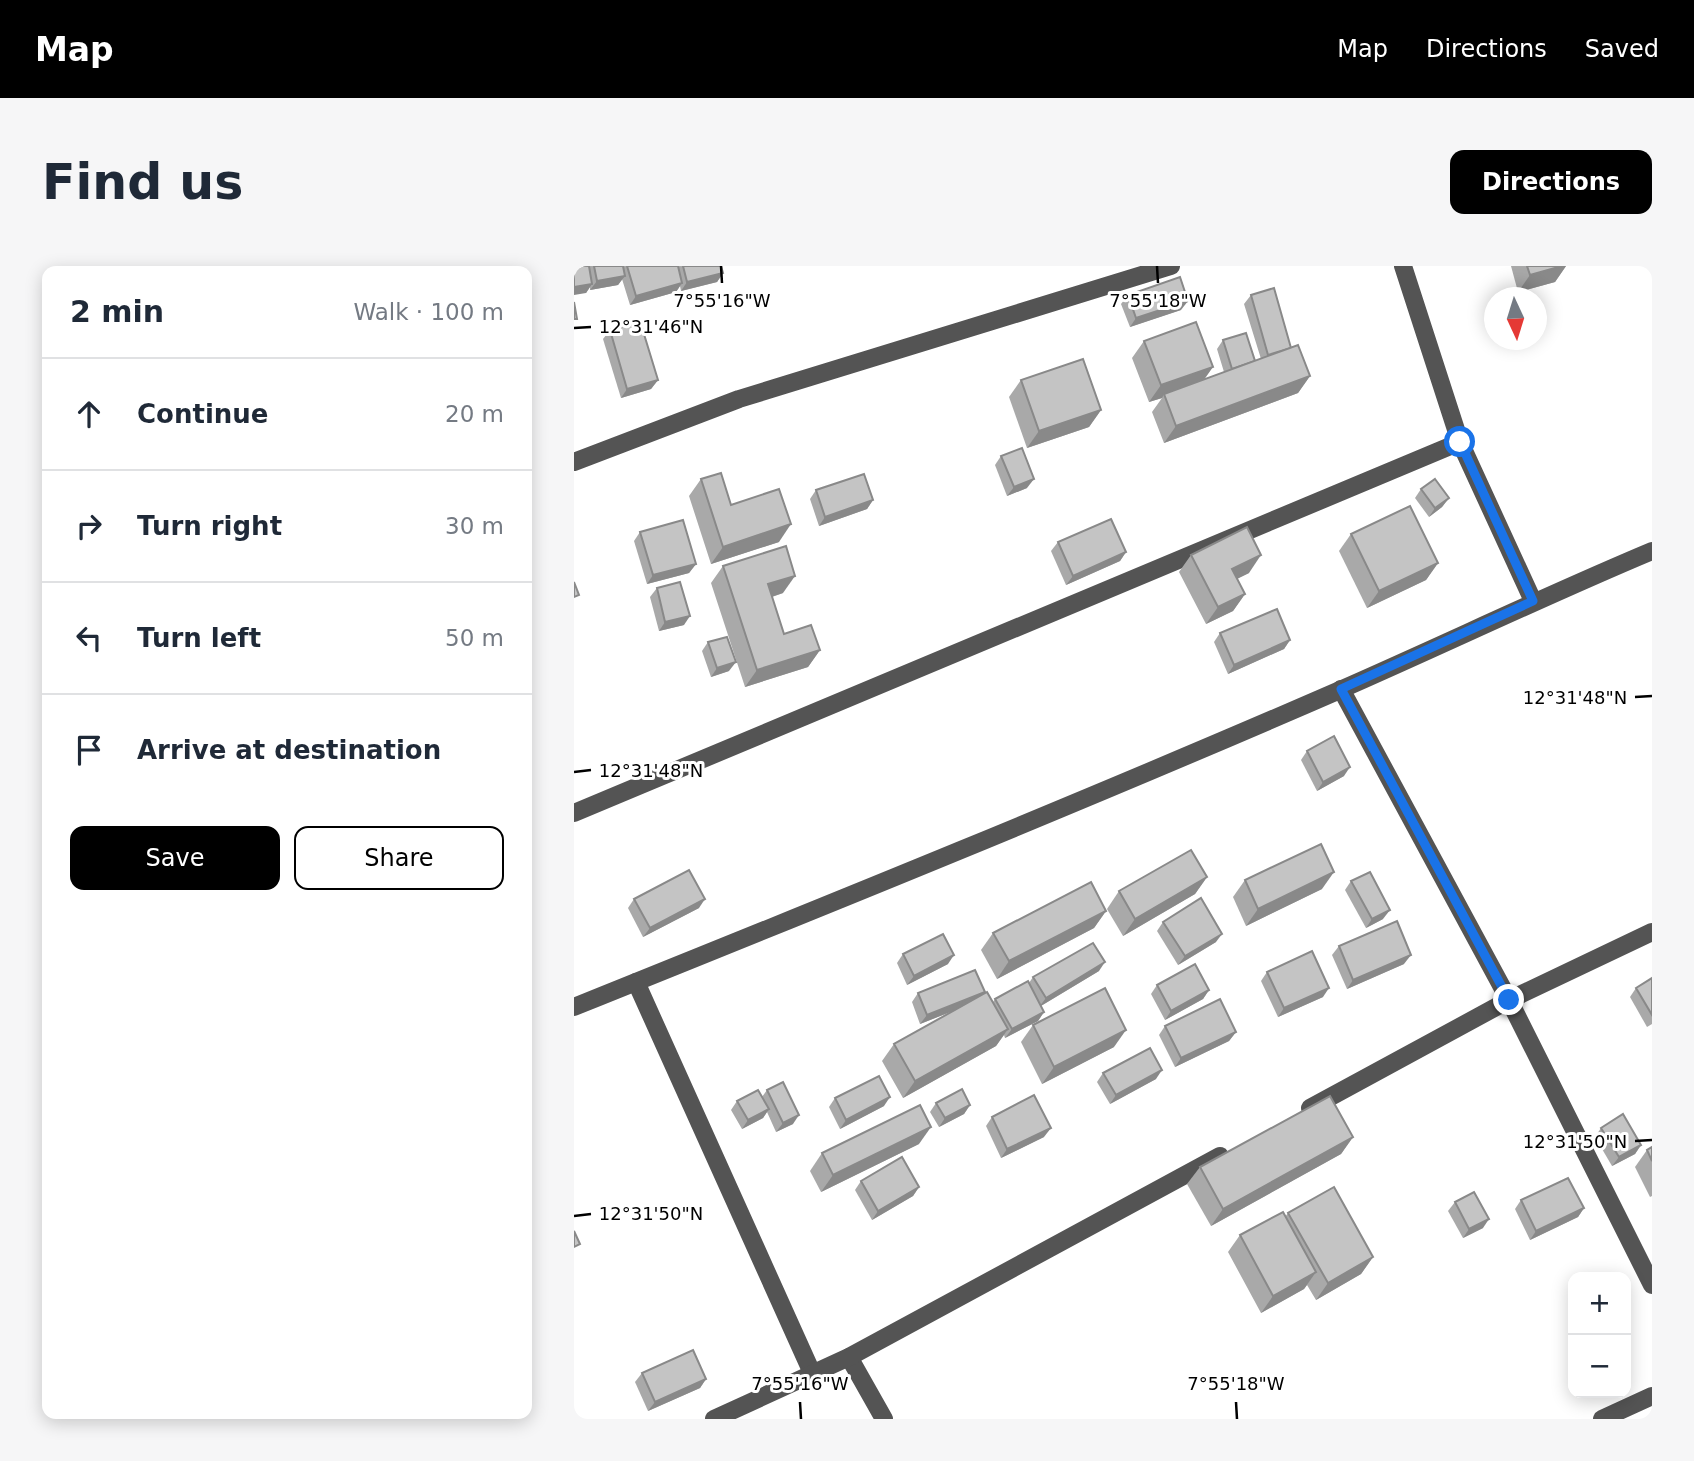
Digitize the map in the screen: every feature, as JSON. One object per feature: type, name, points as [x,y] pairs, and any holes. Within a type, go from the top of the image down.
[{"type":"street","points":[[574,462],[738,399],[1171,266]]},
{"type":"street","points":[[1403,266],[1460,442],[1533,601]]},
{"type":"street","points":[[574,813],[1460,442]]},
{"type":"street","points":[[574,1007],[1341,689],[1533,601],[1652,551]]},
{"type":"street","points":[[1341,689],[1509,1000],[1652,1285]]},
{"type":"street","points":[[1289,1119],[1509,1000],[1652,932]]},
{"type":"street","points":[[636,982],[813,1375]]},
{"type":"street","points":[[714,1419],[849,1357],[1240,1146]]},
{"type":"street","points":[[849,1357],[884,1419]]},
{"type":"street","points":[[1602,1419],[1652,1396]]},
{"type":"building","points":[[574,266],[589,266],[592,284],[574,287]]},
{"type":"building","points":[[594,266],[623,266],[625,276],[597,281]]},
{"type":"building","points":[[627,266],[678,266],[682,283],[636,296]]},
{"type":"building","points":[[683,266],[721,266],[723,273],[687,282]]},
{"type":"building","points":[[1527,266],[1562,266],[1530,275]]},
{"type":"building","points":[[1180,277],[1188,301],[1136,318],[1128,295]]},
{"type":"building","points":[[1274,288],[1291,348],[1268,355],[1251,295]]},
{"type":"building","points":[[640,321],[658,380],[627,389],[610,330]]},
{"type":"building","points":[[1196,322],[1213,367],[1161,385],[1144,341]]},
{"type":"building","points":[[1246,333],[1255,361],[1232,369],[1223,340]]},
{"type":"building","points":[[1298,345],[1310,376],[1176,426],[1164,394]]},
{"type":"building","points":[[1083,359],[1101,410],[1039,431],[1021,380]]},
{"type":"building","points":[[1022,448],[1034,479],[1014,487],[1001,456]]},
{"type":"building","points":[[721,473],[731,505],[779,489],[791,524],[723,547],[701,479]]},
{"type":"building","points":[[864,474],[873,500],[825,517],[816,490]]},
{"type":"building","points":[[1435,479],[1449,498],[1435,508],[1421,489]]},
{"type":"building","points":[[1410,506],[1438,563],[1379,591],[1351,534]]},
{"type":"building","points":[[1111,519],[1126,552],[1073,576],[1058,542]]},
{"type":"building","points":[[683,520],[696,564],[653,575],[640,532]]},
{"type":"building","points":[[1247,527],[1261,555],[1232,569],[1245,594],[1218,607],[1191,555]]},
{"type":"building","points":[[786,546],[795,576],[768,584],[784,634],[811,625],[820,650],[757,670],[723,566]]},
{"type":"building","points":[[574,582],[579,595],[574,597]]},
{"type":"building","points":[[680,582],[690,616],[665,622],[657,588]]},
{"type":"building","points":[[1277,609],[1290,640],[1234,665],[1220,633]]},
{"type":"building","points":[[727,637],[736,662],[717,668],[708,642]]},
{"type":"building","points":[[1334,736],[1350,767],[1323,782],[1307,751]]},
{"type":"building","points":[[1321,844],[1334,872],[1258,909],[1245,880]]},
{"type":"building","points":[[1191,850],[1207,877],[1135,919],[1119,891]]},
{"type":"building","points":[[689,870],[705,899],[650,928],[634,899]]},
{"type":"building","points":[[1370,872],[1390,910],[1372,919],[1351,881]]},
{"type":"building","points":[[1091,882],[1106,911],[1009,961],[993,933]]},
{"type":"building","points":[[1201,898],[1222,934],[1185,956],[1163,922]]},
{"type":"building","points":[[1397,921],[1411,955],[1353,980],[1339,946]]},
{"type":"building","points":[[943,934],[954,955],[914,976],[903,954]]},
{"type":"building","points":[[1093,943],[1105,962],[1046,998],[1033,977]]},
{"type":"building","points":[[1312,951],[1329,988],[1284,1008],[1267,972]]},
{"type":"building","points":[[1195,964],[1209,990],[1171,1011],[1157,985]]},
{"type":"building","points":[[975,970],[985,992],[927,1015],[918,993]]},
{"type":"building","points":[[1652,978],[1652,1015],[1636,988]]},
{"type":"building","points":[[1028,981],[1044,1012],[1012,1029],[995,999]]},
{"type":"building","points":[[1105,988],[1126,1030],[1054,1067],[1033,1025]]},
{"type":"building","points":[[987,992],[1008,1029],[915,1081],[894,1044]]},
{"type":"building","points":[[1220,999],[1236,1032],[1181,1058],[1165,1026]]},
{"type":"building","points":[[1150,1048],[1162,1070],[1116,1095],[1103,1073]]},
{"type":"building","points":[[879,1076],[890,1097],[846,1120],[835,1098]]},
{"type":"building","points":[[783,1082],[799,1115],[783,1123],[767,1090]]},
{"type":"building","points":[[962,1089],[970,1105],[945,1118],[936,1103]]},
{"type":"building","points":[[758,1090],[769,1109],[748,1120],[737,1101]]},
{"type":"building","points":[[1034,1095],[1051,1128],[1007,1149],[992,1117]]},
{"type":"building","points":[[1330,1096],[1353,1137],[1223,1209],[1200,1167]]},
{"type":"building","points":[[920,1105],[931,1127],[833,1175],[822,1153]]},
{"type":"building","points":[[1623,1114],[1641,1145],[1619,1157],[1601,1128]]},
{"type":"building","points":[[1652,1147],[1652,1161],[1647,1150]]},
{"type":"building","points":[[902,1157],[919,1187],[878,1211],[861,1181]]},
{"type":"building","points":[[1568,1178],[1584,1208],[1536,1231],[1521,1200]]},
{"type":"building","points":[[1334,1187],[1373,1257],[1328,1283],[1288,1213]]},
{"type":"building","points":[[1474,1192],[1489,1219],[1469,1229],[1455,1202]]},
{"type":"building","points":[[1283,1212],[1316,1272],[1273,1296],[1240,1235]]},
{"type":"building","points":[[574,1231],[580,1244],[574,1247]]},
{"type":"building","points":[[693,1350],[706,1379],[655,1402],[642,1373]]},
{"type":"route","points":[[1460,442],[1533,601],[1341,689],[1509,1000]]}]
